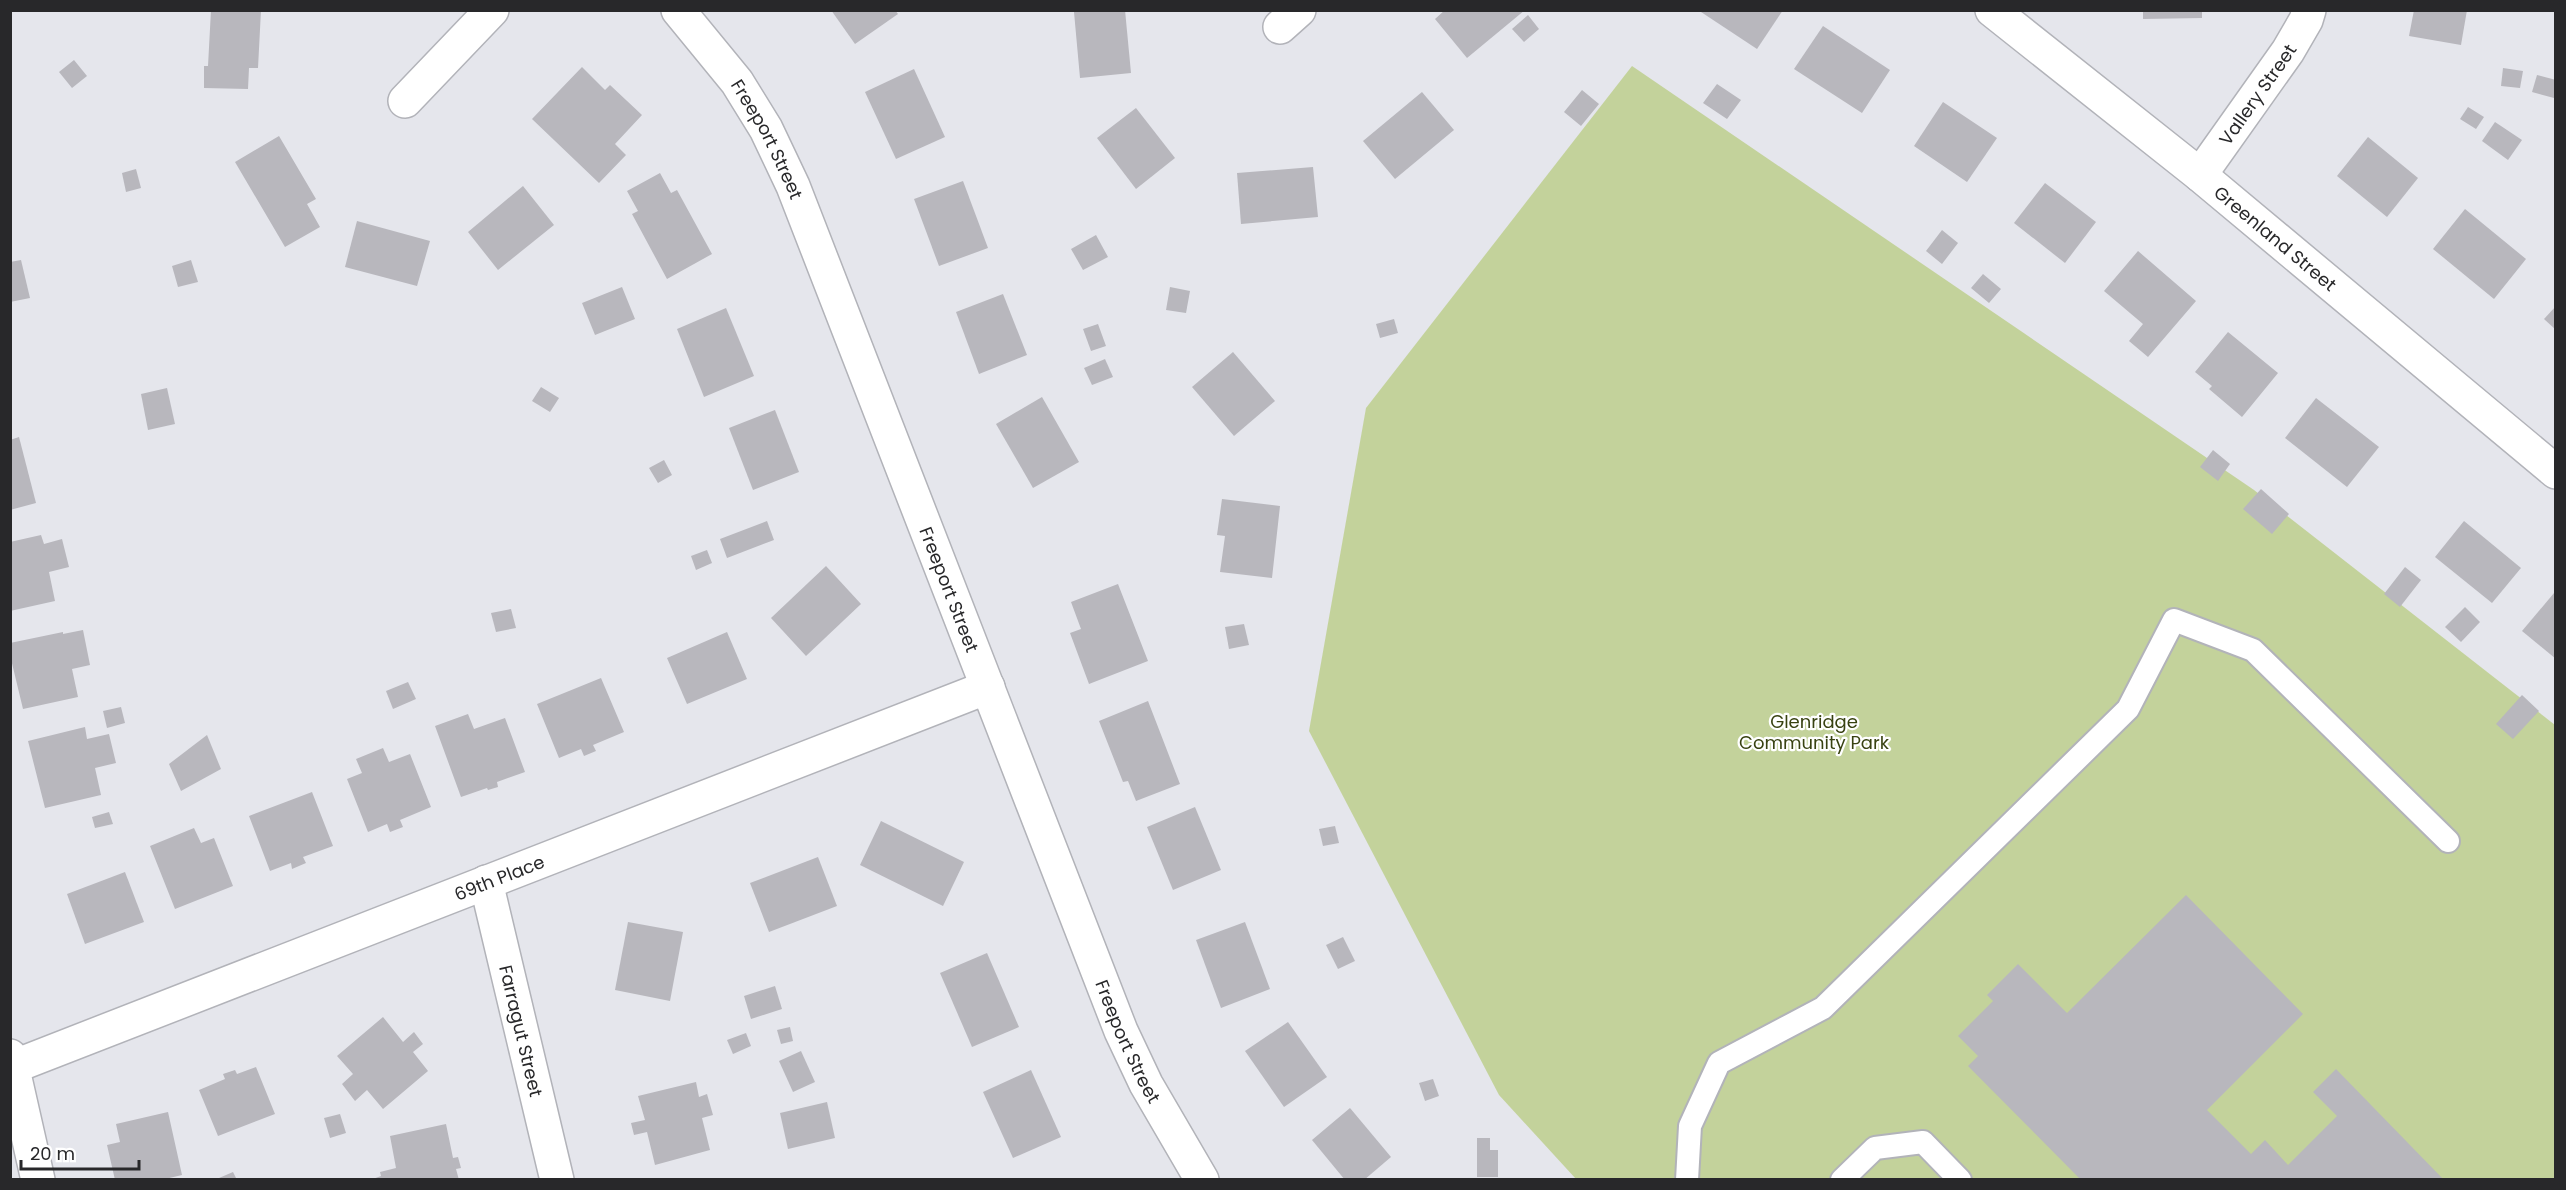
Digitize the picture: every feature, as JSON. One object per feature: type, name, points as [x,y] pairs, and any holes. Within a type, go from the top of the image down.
[{"type":"street","points":[[405,101],[492,10]]},
{"type":"street","name":"Freeport Street","points":[[678,10],[737,82],[766,129],[793,186],[1121,1031],[1146,1084],[1202,1179]]},
{"type":"street","name":"Greenland Street","points":[[1992,10],[2200,176],[2556,472]]},
{"type":"street","name":"Vallery Street","points":[[2200,176],[2288,51],[2306,20],[2309,10]]},
{"type":"street","name":"69th Place","points":[[11,1064],[988,687]]},
{"type":"street","name":"Farragut Street","points":[[486,882],[557,1179]]},
{"type":"street","points":[[11,1064],[38,1179]]},
{"type":"lane","points":[[1687,1179],[1690,1126],[1719,1063],[1823,1008],[2128,710],[2174,620],[2253,650],[2448,841]]},
{"type":"lane","points":[[1842,1179],[1875,1148],[1923,1142],[1960,1179]]},
{"type":"green space","name":"Glenridge Community Park","points":[[1632,66],[2254,490],[2555,725],[2555,1179],[1576,1179],[1499,1095],[1309,731],[1366,408]]},
{"type":"building","points":[[211,10],[261,10],[258,68],[249,68],[248,89],[204,88],[204,66],[208,66]]},
{"type":"building","points":[[831,10],[895,10],[898,14],[855,44]]},
{"type":"building","points":[[1125,10],[1131,73],[1080,78],[1074,12]]},
{"type":"building","points":[[1445,10],[1525,10],[1467,58],[1435,19]]},
{"type":"building","points":[[1698,10],[1783,10],[1757,49]]},
{"type":"building","points":[[2143,10],[2202,10],[2202,18],[2143,19]]},
{"type":"building","points":[[2414,10],[2467,10],[2461,45],[2409,36]]},
{"type":"building","points":[[1528,15],[1539,29],[1524,42],[1512,29]]},
{"type":"building","points":[[1823,26],[1890,70],[1862,113],[1794,69]]},
{"type":"building","points":[[74,60],[87,76],[72,88],[59,72]]},
{"type":"building","points":[[582,67],[605,90],[610,85],[642,115],[615,144],[626,155],[599,183],[532,119]]},
{"type":"building","points":[[2503,68],[2523,71],[2520,88],[2501,86]]},
{"type":"building","points":[[914,69],[945,137],[896,159],[865,92]]},
{"type":"building","points":[[2537,75],[2556,80],[2554,98],[2532,92]]},
{"type":"building","points":[[1717,84],[1741,100],[1727,119],[1703,103]]},
{"type":"building","points":[[1582,90],[1599,104],[1581,126],[1564,112]]},
{"type":"building","points":[[1422,92],[1454,130],[1395,179],[1363,141]]},
{"type":"building","points":[[1943,102],[1997,138],[1967,182],[1914,146]]},
{"type":"building","points":[[2468,107],[2484,117],[2476,129],[2460,119]]},
{"type":"building","points":[[1136,108],[1175,158],[1136,189],[1097,138]]},
{"type":"building","points":[[2495,122],[2522,140],[2508,160],[2482,141]]},
{"type":"building","points":[[279,136],[316,199],[307,204],[320,227],[285,247],[235,162]]},
{"type":"building","points":[[2368,137],[2418,178],[2387,217],[2337,176]]},
{"type":"building","points":[[1313,167],[1318,217],[1241,224],[1237,173]]},
{"type":"building","points":[[136,169],[141,188],[126,192],[122,173]]},
{"type":"building","points":[[660,173],[671,193],[677,190],[712,254],[667,279],[632,214],[638,211],[627,191]]},
{"type":"building","points":[[963,181],[988,248],[939,266],[914,199]]},
{"type":"building","points":[[2045,183],[2096,222],[2065,263],[2014,223]]},
{"type":"building","points":[[523,186],[554,225],[498,270],[468,232]]},
{"type":"building","points":[[2465,209],[2526,259],[2494,299],[2433,249]]},
{"type":"building","points":[[357,221],[430,241],[417,286],[345,267]]},
{"type":"building","points":[[1942,230],[1958,243],[1942,264],[1926,251]]},
{"type":"building","points":[[1096,235],[1108,257],[1083,270],[1071,249]]},
{"type":"building","points":[[2138,251],[2196,301],[2148,357],[2129,341],[2143,324],[2104,291]]},
{"type":"building","points":[[21,260],[30,298],[10,302],[10,262]]},
{"type":"building","points":[[191,260],[198,282],[178,287],[172,266]]},
{"type":"building","points":[[1983,274],[2001,289],[1989,303],[1971,288]]},
{"type":"building","points":[[622,287],[635,319],[595,335],[582,303]]},
{"type":"building","points":[[1170,287],[1190,291],[1186,313],[1166,310]]},
{"type":"building","points":[[1003,294],[1027,355],[979,374],[956,312]]},
{"type":"building","points":[[2556,306],[2556,330],[2544,319]]},
{"type":"building","points":[[726,308],[754,376],[704,397],[677,329]]},
{"type":"building","points":[[1394,319],[1398,333],[1380,338],[1376,324]]},
{"type":"building","points":[[1098,324],[1106,346],[1091,351],[1083,329]]},
{"type":"building","points":[[2228,332],[2278,373],[2242,417],[2209,389],[2212,386],[2195,372]]},
{"type":"building","points":[[1233,352],[1275,401],[1234,436],[1192,387]]},
{"type":"building","points":[[1105,359],[1113,377],[1092,385],[1084,368]]},
{"type":"building","points":[[541,387],[559,398],[550,412],[532,401]]},
{"type":"building","points":[[167,388],[175,424],[148,430],[141,394]]},
{"type":"building","points":[[1042,397],[1079,462],[1033,488],[996,424]]},
{"type":"building","points":[[2316,398],[2379,447],[2347,487],[2285,438]]},
{"type":"building","points":[[775,410],[799,472],[753,490],[729,428]]},
{"type":"building","points":[[19,437],[36,503],[10,510],[10,440]]},
{"type":"building","points":[[2213,450],[2230,464],[2218,481],[2200,467]]},
{"type":"building","points":[[664,460],[672,475],[658,483],[649,468]]},
{"type":"building","points":[[2261,489],[2289,514],[2272,534],[2243,509]]},
{"type":"building","points":[[1222,499],[1280,506],[1272,578],[1220,572],[1225,536],[1217,535]]},
{"type":"building","points":[[767,521],[774,540],[727,558],[720,539]]},
{"type":"building","points":[[2464,521],[2521,568],[2492,603],[2435,557]]},
{"type":"building","points":[[41,535],[44,544],[62,539],[69,567],[49,572],[55,601],[10,611],[10,542]]},
{"type":"building","points":[[707,550],[712,563],[696,570],[691,556]]},
{"type":"building","points":[[826,566],[861,604],[806,656],[771,618]]},
{"type":"building","points":[[2405,567],[2421,580],[2400,607],[2384,594]]},
{"type":"building","points":[[1118,584],[1148,661],[1089,684],[1070,633],[1081,629],[1071,602]]},
{"type":"building","points":[[2554,593],[2556,594],[2556,659],[2522,631]]},
{"type":"building","points":[[2465,607],[2480,622],[2461,642],[2445,627]]},
{"type":"building","points":[[511,609],[516,628],[496,632],[491,613]]},
{"type":"building","points":[[1244,624],[1249,645],[1229,649],[1225,627]]},
{"type":"building","points":[[83,630],[90,665],[72,669],[78,697],[23,709],[10,655],[10,643]]},
{"type":"building","points":[[727,632],[747,679],[687,704],[667,658]]},
{"type":"building","points":[[601,678],[624,732],[593,745],[596,751],[584,756],[581,749],[559,758],[537,704]]},
{"type":"building","points":[[408,682],[416,699],[393,709],[386,691]]},
{"type":"building","points":[[2522,695],[2539,711],[2513,739],[2496,724]]},
{"type":"building","points":[[1148,701],[1180,784],[1136,801],[1128,781],[1123,782],[1099,721]]},
{"type":"building","points":[[121,707],[125,723],[107,728],[103,711]]},
{"type":"building","points":[[468,714],[474,729],[505,718],[525,772],[497,782],[498,787],[488,790],[487,788],[461,797],[435,726]]},
{"type":"building","points":[[85,727],[87,739],[109,734],[116,763],[95,768],[101,795],[45,808],[28,741]]},
{"type":"building","points":[[207,735],[221,769],[181,791],[169,764]]},
{"type":"building","points":[[383,748],[389,762],[410,754],[431,807],[400,820],[403,827],[390,832],[387,824],[368,832],[347,779],[362,773],[356,759]]},
{"type":"building","points":[[312,792],[333,846],[303,857],[306,863],[292,869],[291,863],[270,871],[249,816]]},
{"type":"building","points":[[1195,807],[1221,870],[1173,890],[1147,827]]},
{"type":"building","points":[[109,812],[113,824],[95,828],[92,817]]},
{"type":"building","points":[[881,821],[964,862],[943,906],[860,865]]},
{"type":"building","points":[[1335,826],[1339,843],[1323,846],[1319,829]]},
{"type":"building","points":[[194,828],[201,843],[214,838],[233,886],[175,909],[150,846]]},
{"type":"building","points":[[818,857],[837,906],[769,932],[750,883]]},
{"type":"building","points":[[125,872],[144,922],[85,944],[67,894]]},
{"type":"building","points":[[2186,895],[2303,1014],[2207,1110],[2251,1154],[2265,1140],[2288,1165],[2337,1116],[2313,1092],[2336,1069],[2444,1180],[2081,1180],[1968,1066],[1978,1056],[1958,1036],[1993,1001],[1987,995],[2018,964],[2067,1013]]},
{"type":"building","points":[[628,922],[683,932],[670,1001],[615,990]]},
{"type":"building","points":[[1245,922],[1270,989],[1221,1008],[1196,940]]},
{"type":"building","points":[[1343,937],[1355,961],[1338,969],[1326,945]]},
{"type":"building","points":[[987,953],[1019,1027],[972,1047],[940,973]]},
{"type":"building","points":[[775,986],[782,1009],[751,1019],[744,996]]},
{"type":"building","points":[[383,1017],[403,1042],[414,1032],[423,1044],[413,1052],[428,1071],[383,1109],[367,1090],[355,1101],[342,1084],[353,1074],[337,1056]]},
{"type":"building","points":[[1288,1022],[1327,1077],[1284,1107],[1245,1051]]},
{"type":"building","points":[[790,1027],[793,1041],[781,1044],[777,1030]]},
{"type":"building","points":[[746,1033],[751,1046],[733,1054],[727,1040]]},
{"type":"building","points":[[801,1051],[815,1082],[793,1092],[779,1061]]},
{"type":"building","points":[[256,1067],[275,1114],[218,1136],[199,1090],[225,1079],[223,1074],[235,1070],[237,1074]]},
{"type":"building","points":[[1031,1070],[1061,1137],[1013,1158],[983,1092]]},
{"type":"building","points":[[1433,1079],[1439,1096],[1425,1101],[1419,1083]]},
{"type":"building","points":[[696,1082],[699,1097],[707,1094],[713,1115],[702,1118],[710,1150],[655,1165],[647,1132],[634,1135],[631,1123],[645,1120],[638,1096]]},
{"type":"building","points":[[827,1102],[835,1138],[788,1149],[780,1113]]},
{"type":"building","points":[[1350,1108],[1391,1157],[1364,1180],[1345,1180],[1312,1140]]},
{"type":"building","points":[[168,1112],[182,1175],[161,1180],[115,1180],[107,1145],[120,1142],[116,1124]]},
{"type":"building","points":[[340,1114],[346,1133],[330,1138],[324,1118]]},
{"type":"building","points":[[446,1124],[453,1158],[458,1157],[461,1168],[456,1169],[459,1180],[370,1180],[381,1176],[380,1172],[396,1168],[390,1136]]},
{"type":"building","points":[[1477,1138],[1490,1138],[1490,1150],[1498,1150],[1498,1177],[1477,1177]]},
{"type":"building","points":[[233,1172],[237,1180],[220,1180],[219,1178]]}]
